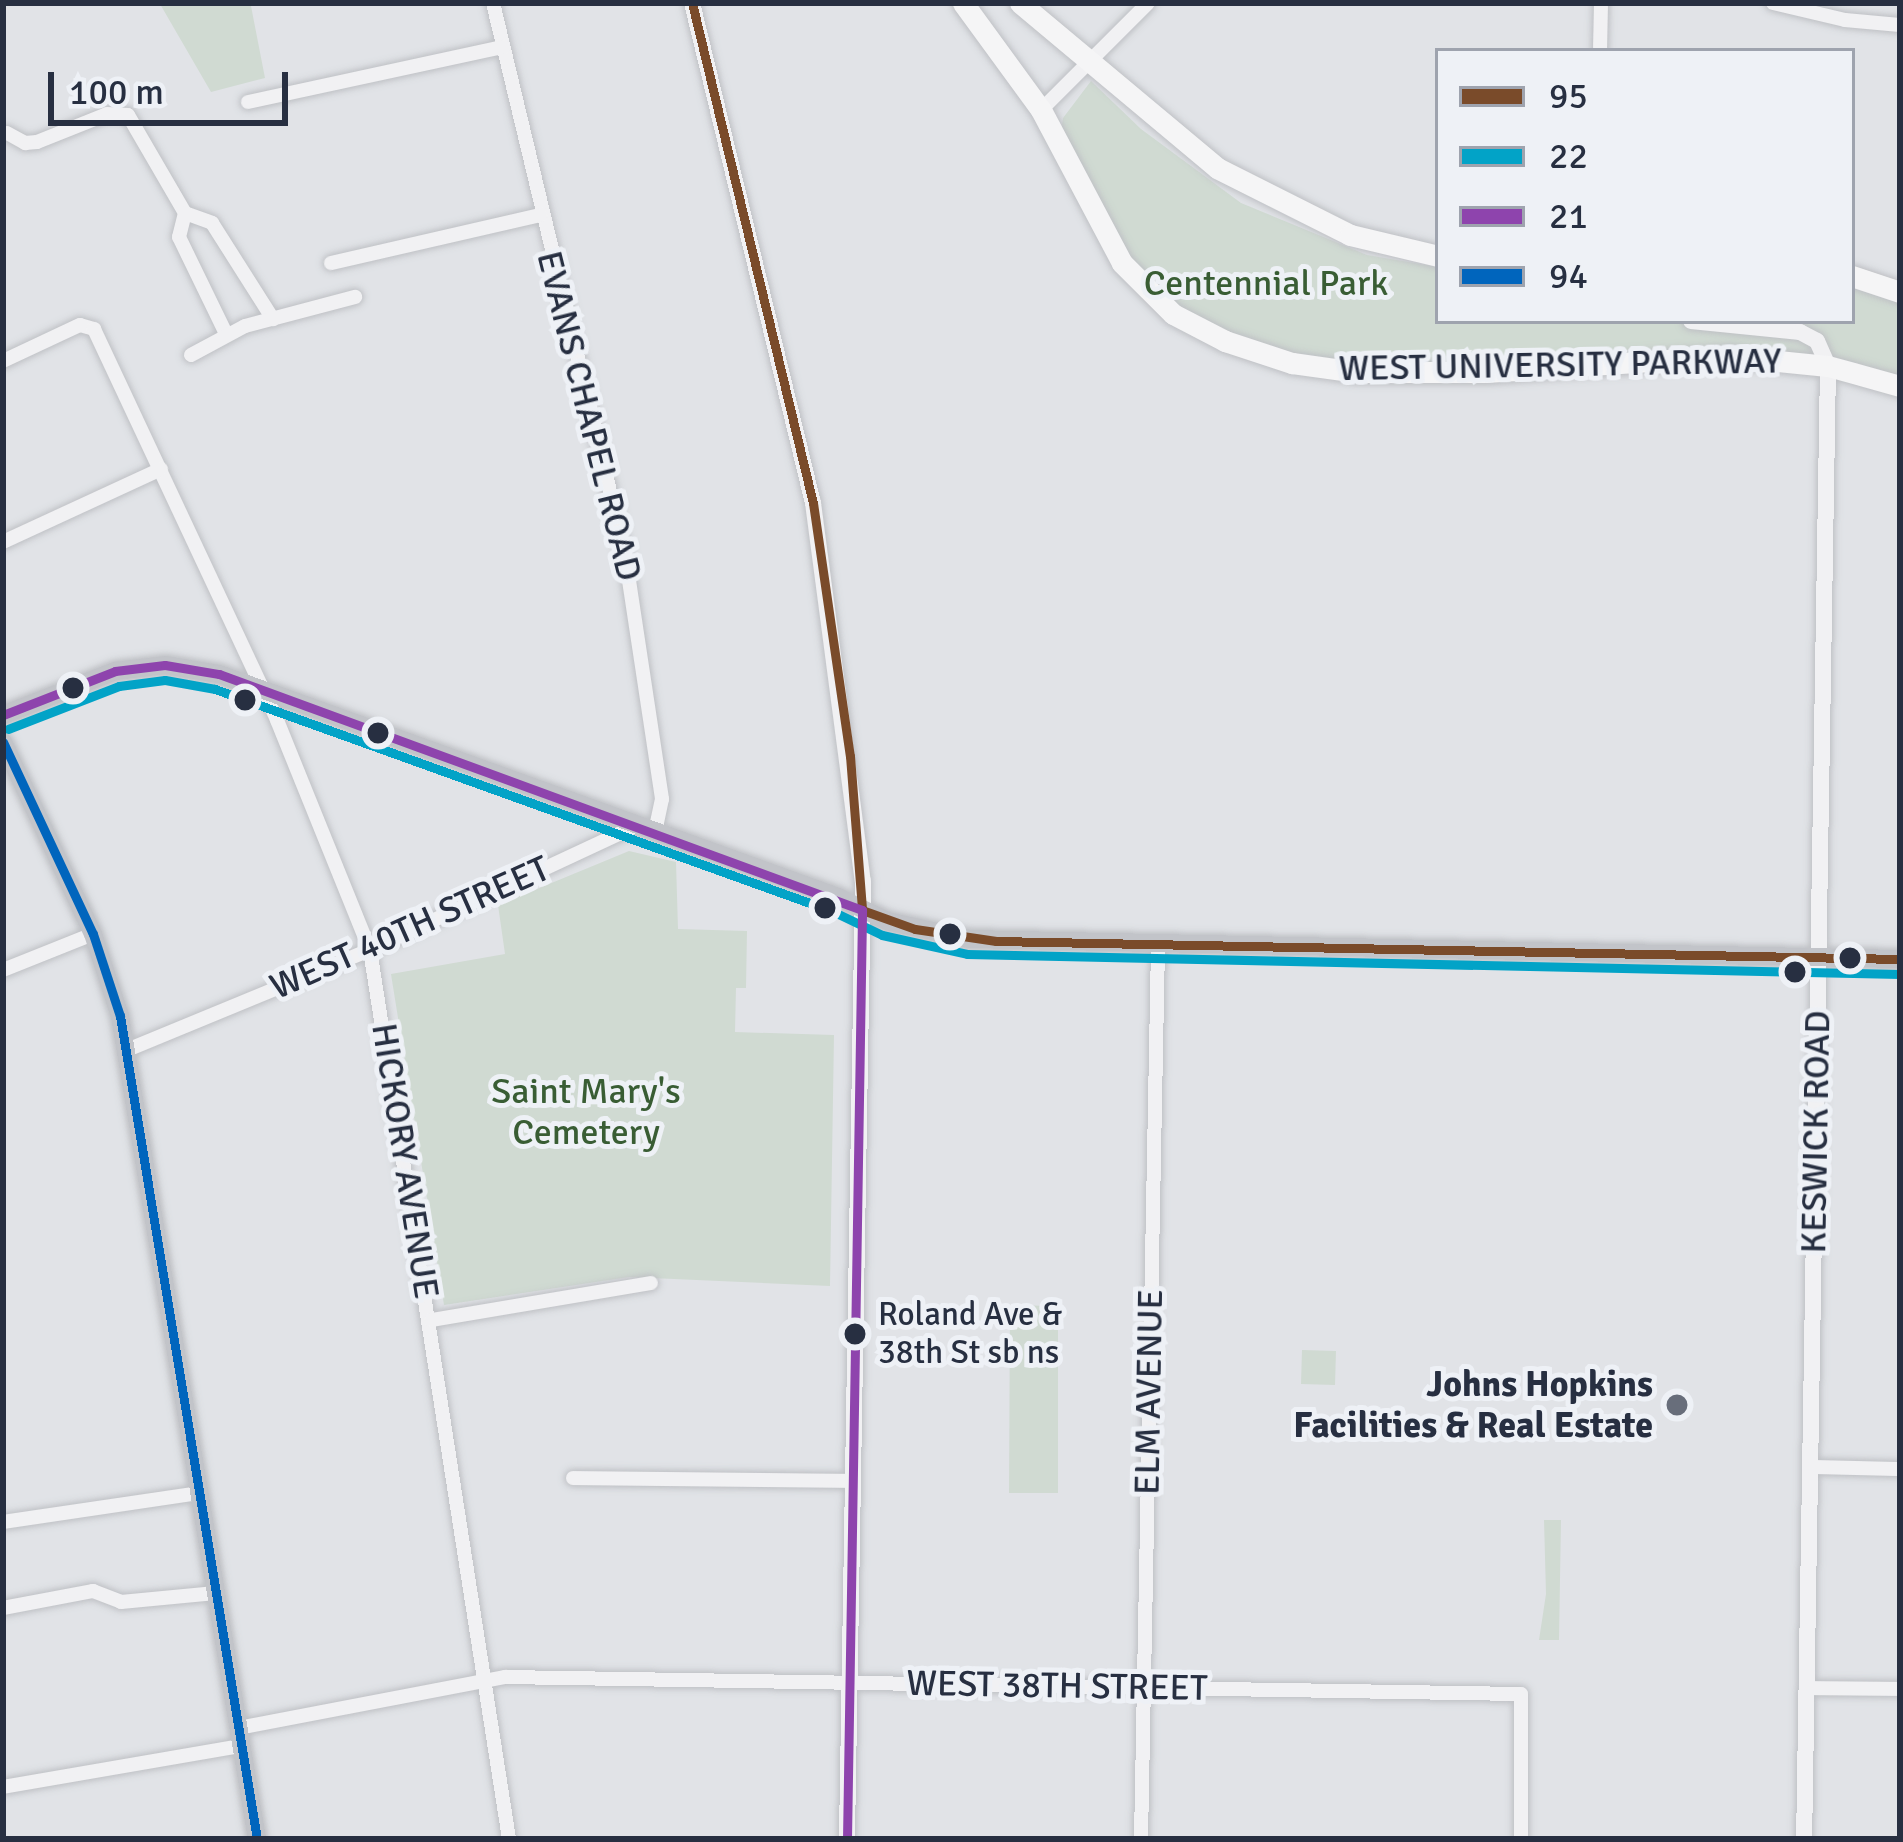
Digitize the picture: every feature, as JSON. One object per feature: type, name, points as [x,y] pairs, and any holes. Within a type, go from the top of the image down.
[{"type":"main road","name":"WEST UNIVERSITY PARKWAY","points":[[963,3],[1040,110],[1103,234],[1144,287],[1190,325],[1261,355],[1326,369],[1408,374],[1694,357],[1828,366],[1900,386]]},
{"type":"main road","points":[[1020,3],[1185,146],[1258,193],[1350,235],[1435,255]]},
{"type":"main road","points":[[1855,277],[1900,292]]},
{"type":"main road","points":[[3,715],[97,676],[149,665],[199,669],[260,687],[915,929],[969,939],[1900,959]]},
{"type":"main road","points":[[3,742],[93,934],[114,991],[256,1839]]},
{"type":"street","name":"EVANS CHAPEL ROAD","points":[[493,3],[633,597],[662,799],[647,828]]},
{"type":"street","points":[[692,3],[824,563],[852,775],[862,910],[847,1839]]},
{"type":"street","points":[[1040,110],[1148,3]]},
{"type":"street","points":[[1600,48],[1601,3]]},
{"type":"street","points":[[1773,3],[1844,20],[1900,25]]},
{"type":"street","points":[[248,103],[502,47]]},
{"type":"street","points":[[4,132],[37,142],[107,114],[128,115],[185,213],[212,223],[273,319]]},
{"type":"street","points":[[185,213],[179,237],[226,334]]},
{"type":"street","points":[[331,263],[542,215]]},
{"type":"street","points":[[191,355],[226,334],[355,297]]},
{"type":"street","name":"HICKORY AVENUE","points":[[3,361],[87,324],[94,329],[260,687],[370,950],[508,1839]]},
{"type":"street","points":[[1721,324],[1800,332],[1817,341],[1828,366]]},
{"type":"street","name":"KESWICK ROAD","points":[[1804,1839],[1828,366]]},
{"type":"street","points":[[3,542],[160,469]]},
{"type":"street","name":"WEST 40TH STREET","points":[[127,1050],[647,828]]},
{"type":"street","points":[[3,970],[93,934]]},
{"type":"street","name":"ELM AVENUE","points":[[1141,1839],[1158,945]]},
{"type":"street","points":[[431,1320],[651,1283]]},
{"type":"street","points":[[1811,1467],[1900,1469]]},
{"type":"street","points":[[573,1478],[853,1481]]},
{"type":"street","points":[[3,1522],[200,1492]]},
{"type":"street","points":[[3,1608],[93,1591],[122,1602],[216,1593]]},
{"type":"street","name":"WEST 38TH STREET","points":[[3,1787],[505,1677],[1520,1694],[1521,1839]]},
{"type":"street","points":[[1806,1688],[1900,1689]]},
{"type":"green space","points":[[260,3],[251,6],[265,78],[211,92],[160,4]]},
{"type":"green space","name":"Centennial Park","points":[[1091,81],[1141,129],[1241,203],[1367,255],[1435,266],[1435,324],[1855,324],[1855,289],[1900,303],[1900,378],[1809,354],[1483,366],[1314,360],[1244,343],[1173,308],[1124,254],[1061,132],[1063,118]]},
{"type":"green space","name":"Saint Mary's Cemetery","points":[[629,851],[676,862],[678,929],[747,931],[746,988],[736,988],[735,1032],[834,1035],[830,1286],[629,1277],[444,1305],[391,974],[505,954],[498,905]]},
{"type":"green space","points":[[1010,1305],[1058,1306],[1058,1493],[1009,1493]]},
{"type":"green space","points":[[1302,1350],[1336,1351],[1335,1385],[1301,1384]]},
{"type":"green space","points":[[1544,1520],[1561,1520],[1559,1640],[1539,1640],[1546,1594]]},
{"type":"transit line","name":"95","points":[[692,3],[813,503],[850,756],[862,910]]},
{"type":"transit line","name":"21","points":[[3,715],[115,671],[165,665],[219,674],[862,910]]},
{"type":"transit line","name":"22","points":[[8,729],[119,686],[165,680],[215,689],[832,911],[882,935],[967,954],[1900,974]]},
{"type":"transit line","name":"94","points":[[3,742],[93,934],[120,1016],[257,1839]]},
{"type":"transit line","name":"95","points":[[862,910],[915,929],[996,941],[1900,959]]},
{"type":"transit line","name":"21","points":[[847,1839],[862,910]]},
{"type":"place","name":"Roland Ave & 38th St sb ns","points":[[855,1334]]},
{"type":"place","name":"Johns Hopkins Facilities & Real Estate","points":[[1677,1405]]}]
